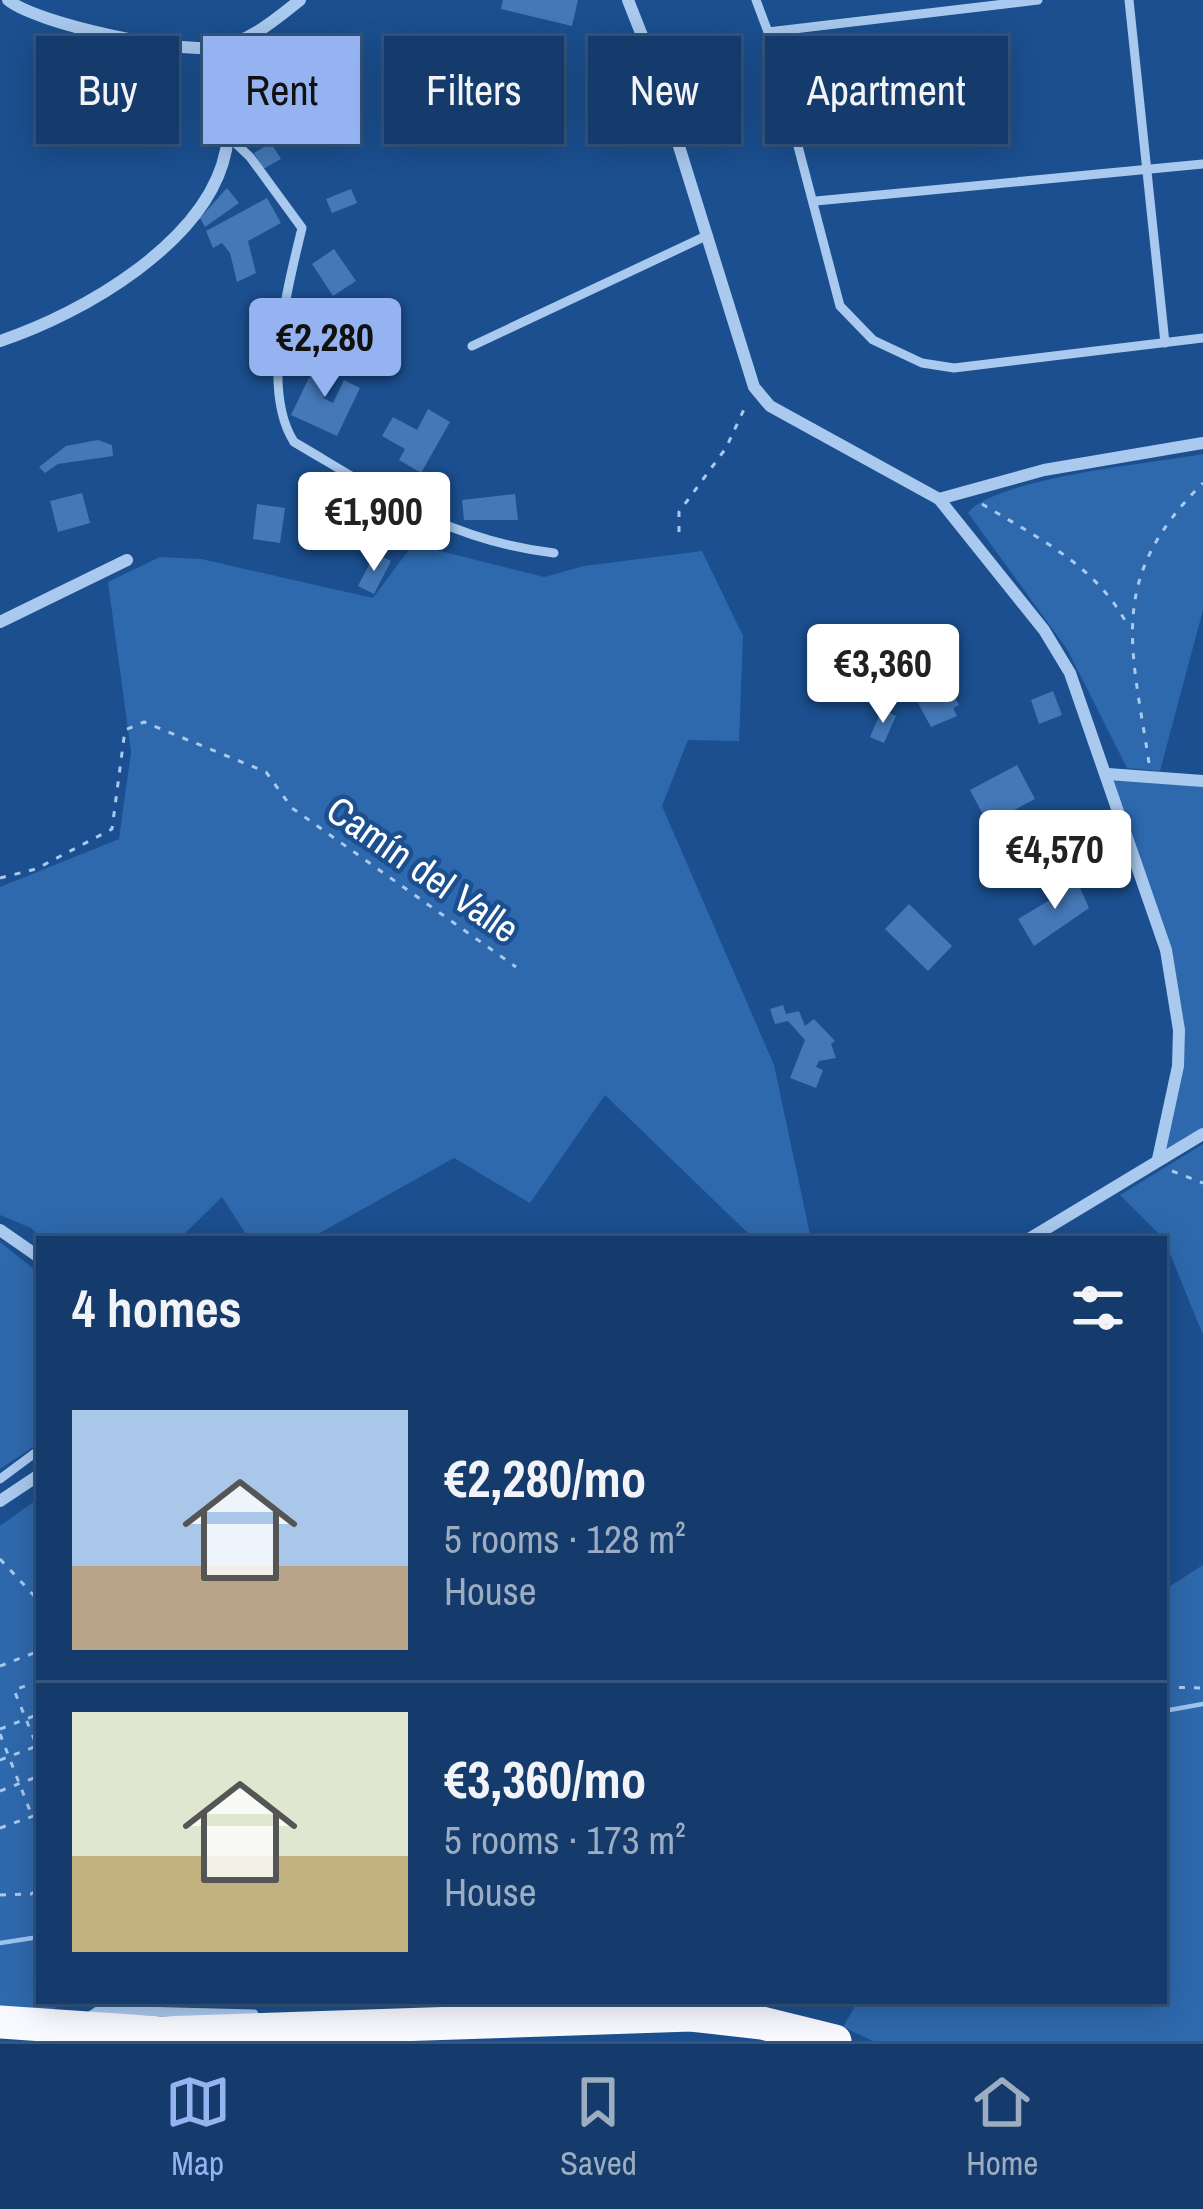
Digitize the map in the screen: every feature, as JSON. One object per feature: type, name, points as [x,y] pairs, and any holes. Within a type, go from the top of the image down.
[{"type":"highway","points":[[0,2022],[73,2034],[311,2029],[362,2034],[691,2015],[762,2023],[835,2041]]},
{"type":"street","points":[[8,0],[24,13],[119,37],[203,46]]},
{"type":"street","points":[[247,36],[300,0]]},
{"type":"street","points":[[628,0],[754,387],[770,406],[939,499],[1062,658],[1092,723],[1166,950],[1179,1030],[1163,1164]]},
{"type":"street","points":[[0,341],[72,311],[153,259],[179,233],[219,176],[224,144]]},
{"type":"street","points":[[939,499],[1044,470],[1203,443]]},
{"type":"street","points":[[0,622],[127,560]]},
{"type":"street","points":[[1108,774],[1203,781]]},
{"type":"street","points":[[1035,1236],[1163,1164],[1203,1134]]},
{"type":"street","points":[[0,1230],[36,1255]]},
{"type":"street","points":[[0,1502],[36,1476]]},
{"type":"lane","points":[[756,0],[816,201],[840,306],[873,340],[922,363],[954,368],[1203,338]]},
{"type":"lane","points":[[768,32],[1038,0]]},
{"type":"lane","points":[[1129,0],[1165,343]]},
{"type":"lane","points":[[236,144],[302,228],[278,344],[285,427],[294,442],[446,528],[495,547],[554,553]]},
{"type":"lane","points":[[816,201],[1203,164]]},
{"type":"lane","points":[[472,346],[708,235]]},
{"type":"lane","points":[[0,1479],[36,1452]]},
{"type":"lane","points":[[73,2034],[99,2010],[261,2014],[311,2029]]},
{"type":"path","points":[[679,532],[680,512],[726,448],[754,387]]},
{"type":"path","points":[[1129,628],[1149,554],[1163,528],[1203,483]]},
{"type":"path","points":[[963,493],[1086,571],[1114,600],[1129,628],[1151,777]]},
{"type":"path","name":"Camín del Valle","points":[[0,878],[36,869],[112,829],[125,730],[144,722],[266,772],[292,808],[516,967]]},
{"type":"path","points":[[1163,1164],[1203,1184]]},
{"type":"path","points":[[0,1559],[36,1598]]},
{"type":"path","points":[[0,1666],[36,1652]]},
{"type":"path","points":[[36,1682],[14,1690],[36,1742]]},
{"type":"path","points":[[1167,1687],[1203,1688]]},
{"type":"path","points":[[32,1816],[0,1731],[36,1715]]},
{"type":"path","points":[[0,1760],[36,1748]]},
{"type":"path","points":[[0,1791],[36,1777]]},
{"type":"path","points":[[0,1828],[36,1815]]},
{"type":"path","points":[[0,1895],[36,1890]]},
{"type":"shaded area","points":[[1203,454],[1203,610],[1160,771],[1127,768],[1067,649],[968,513],[1009,490],[1041,481]]},
{"type":"shaded area","points":[[413,544],[544,577],[584,566],[702,551],[743,636],[739,741],[688,740],[662,806],[774,1065],[810,1236],[751,1236],[605,1095],[530,1203],[454,1158],[314,1236],[247,1236],[222,1197],[182,1236],[39,1236],[0,1215],[0,887],[119,839],[131,752],[108,582],[160,557],[201,559],[373,598]]},
{"type":"shaded area","points":[[1108,774],[1203,781],[1203,1134],[1158,1159],[1178,1066],[1166,950]]},
{"type":"shaded area","points":[[1203,1144],[1203,1335],[1167,1236],[1161,1236],[1120,1195]]},
{"type":"shaded area","points":[[0,1242],[36,1271],[36,1445],[0,1469]]},
{"type":"shaded area","points":[[36,1500],[36,2004],[59,2004],[53,2010],[0,2007],[0,1526]]},
{"type":"shaded area","points":[[1203,1565],[1203,2041],[873,2041],[843,2027],[856,2004],[1167,2004],[1167,1588]]},
{"type":"building","points":[[503,0],[578,0],[572,26],[501,9]]},
{"type":"building","points":[[272,144],[281,159],[263,169],[254,153]]},
{"type":"building","points":[[227,188],[239,203],[205,227],[200,218]]},
{"type":"building","points":[[351,189],[357,203],[332,213],[326,199]]},
{"type":"building","points":[[267,198],[281,223],[248,241],[256,273],[237,282],[230,253],[222,243],[213,248],[206,231]]},
{"type":"building","points":[[334,249],[356,281],[333,296],[312,264]]},
{"type":"building","points":[[319,357],[338,366],[323,398],[333,403],[344,380],[360,388],[337,436],[291,415]]},
{"type":"building","points":[[428,409],[450,422],[421,473],[399,460],[405,449],[382,436],[393,417],[417,430]]},
{"type":"building","points":[[98,440],[112,445],[113,456],[58,464],[45,473],[39,467],[66,446]]},
{"type":"building","points":[[82,493],[90,523],[58,532],[50,501]]},
{"type":"building","points":[[515,494],[518,520],[464,520],[462,500]]},
{"type":"building","points":[[257,504],[285,508],[280,543],[253,539]]},
{"type":"building","points":[[375,553],[391,561],[374,594],[358,586]]},
{"type":"building","points":[[939,669],[959,705],[953,708],[957,716],[931,727],[907,683]]},
{"type":"building","points":[[1053,691],[1062,715],[1039,724],[1031,700]]},
{"type":"building","points":[[882,709],[896,716],[884,743],[870,737]]},
{"type":"building","points":[[1017,765],[1035,799],[988,824],[970,790]]},
{"type":"building","points":[[1075,876],[1089,908],[1034,946],[1018,919],[1058,895],[1054,888]]},
{"type":"building","points":[[909,904],[952,946],[928,971],[885,929]]},
{"type":"building","points":[[783,1005],[786,1014],[799,1011],[805,1026],[814,1019],[835,1041],[831,1044],[836,1058],[819,1061],[816,1067],[823,1070],[816,1088],[790,1078],[805,1040],[788,1021],[775,1024],[770,1009]]},
{"type":"waterway","points":[[1167,1710],[1203,1704]]},
{"type":"waterway","points":[[0,1943],[36,1937]]}]
